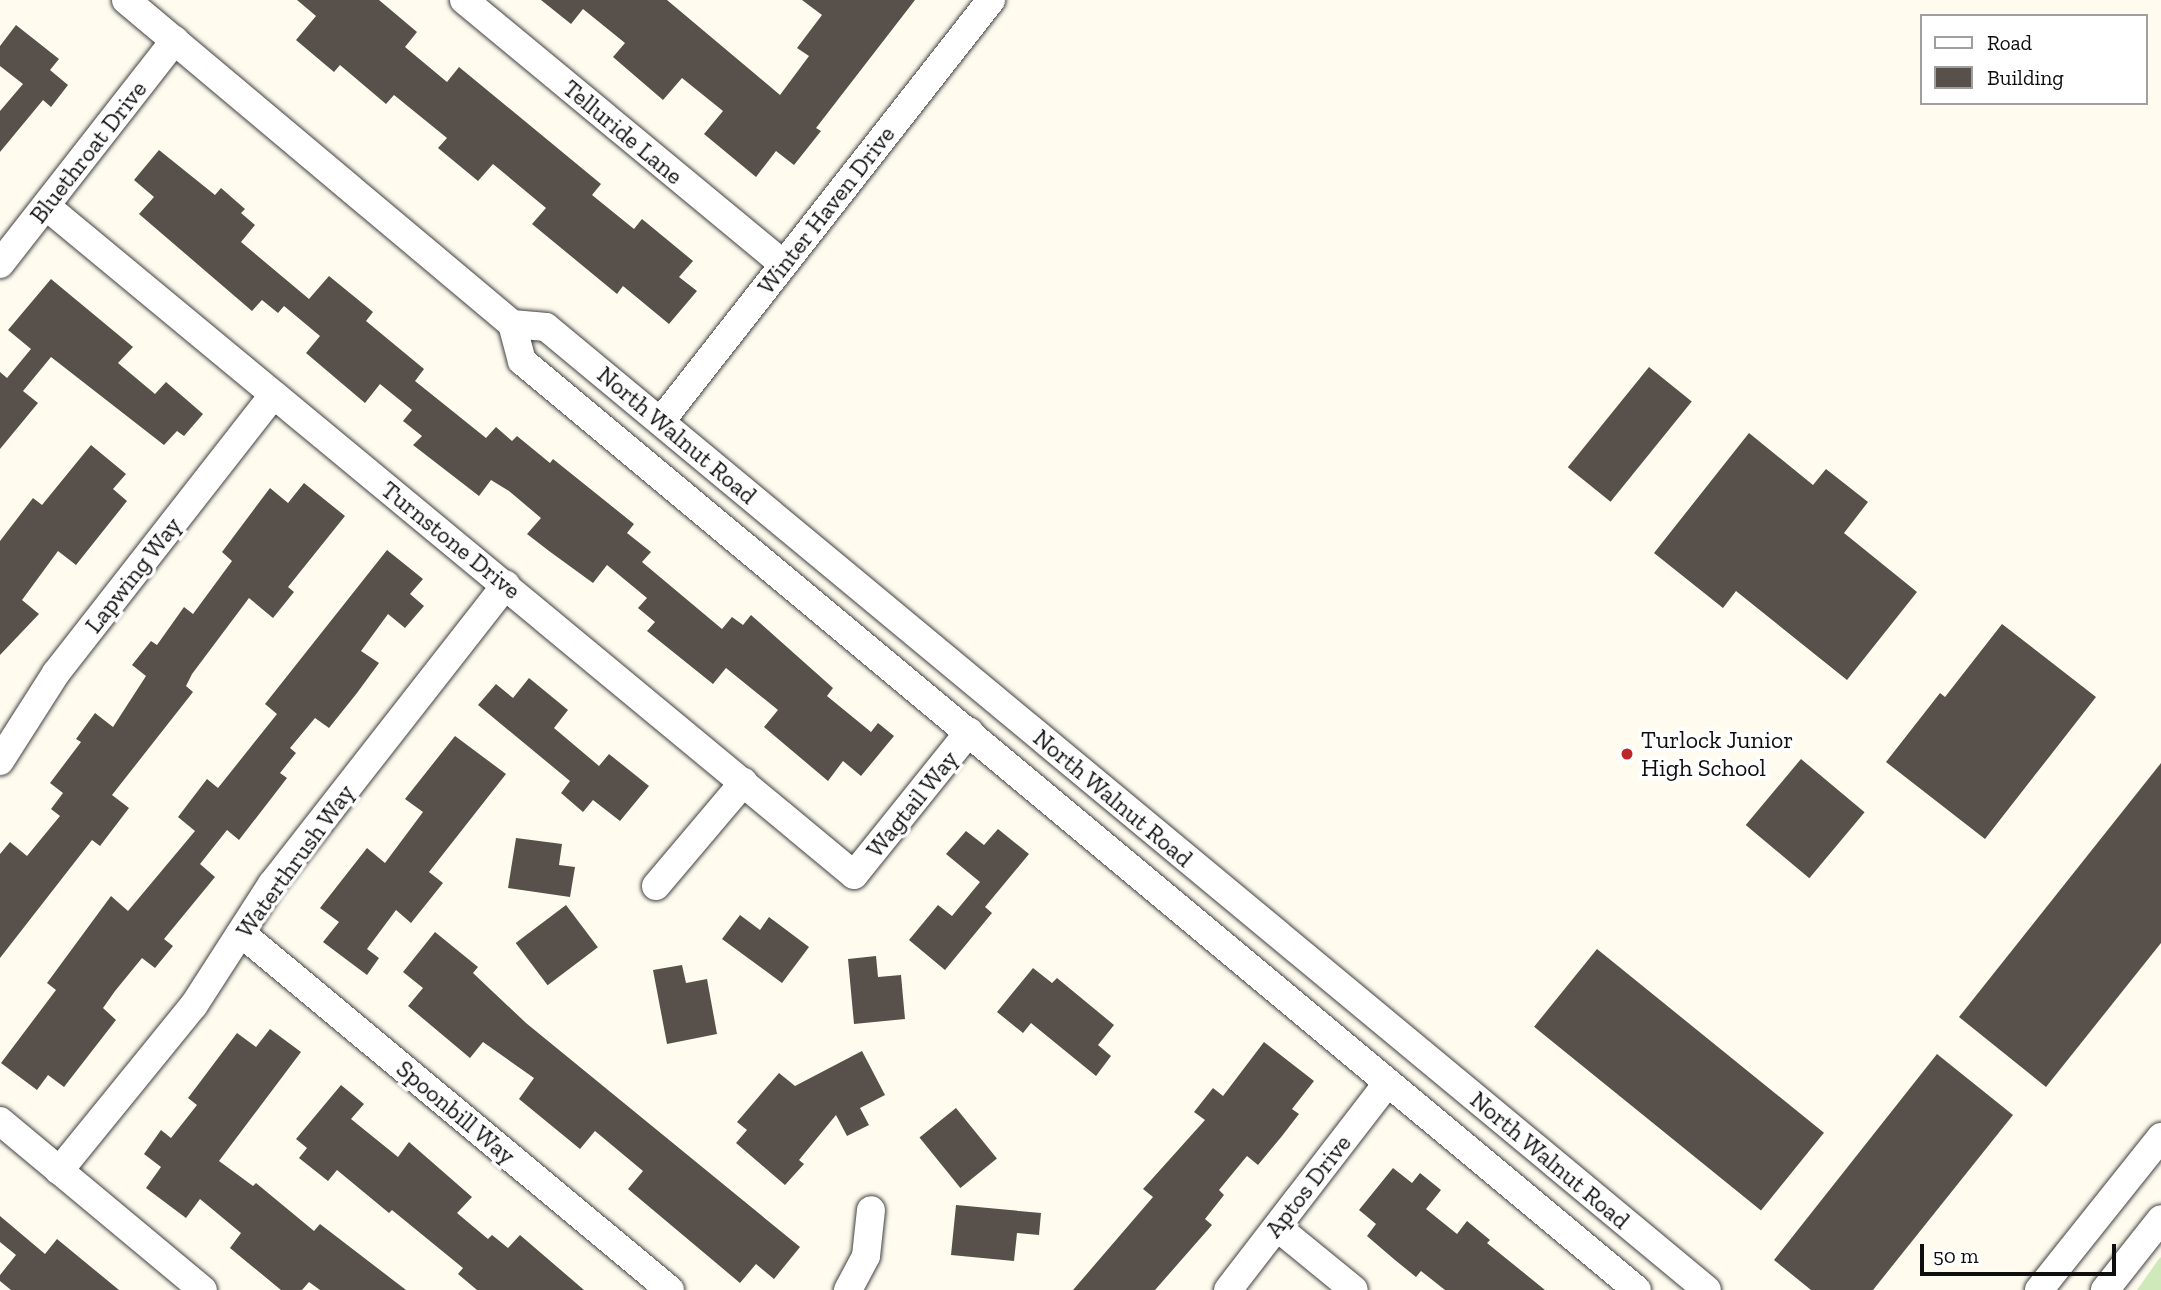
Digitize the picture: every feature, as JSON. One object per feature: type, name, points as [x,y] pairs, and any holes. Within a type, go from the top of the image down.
[{"type":"street","points":[[127,0],[512,324]]},
{"type":"street","name":"Telluride Lane","points":[[464,0],[783,264]]},
{"type":"street","name":"Winter Haven Drive","points":[[661,421],[991,0]]},
{"type":"street","name":"Bluethroat Drive","points":[[0,264],[175,40]]},
{"type":"street","name":"Turnstone Drive","points":[[46,206],[854,875]]},
{"type":"street","name":"North Walnut Road","points":[[1637,1290],[522,361],[512,324],[546,327],[1707,1290]]},
{"type":"street","name":"Lapwing Way","points":[[0,761],[57,674],[274,395]]},
{"type":"street","name":"Waterthrush Way","points":[[59,1171],[194,1005],[287,865],[506,585]]},
{"type":"street","name":"Wagtail Way","points":[[854,875],[969,732]]},
{"type":"street","points":[[656,886],[744,782]]},
{"type":"street","name":"Spoonbill Way","points":[[241,933],[670,1290]]},
{"type":"street","name":"Aptos Drive","points":[[1228,1290],[1388,1082]]},
{"type":"street","points":[[0,1121],[204,1290]]},
{"type":"street","points":[[2039,1290],[2161,1136]]},
{"type":"street","points":[[848,1290],[866,1256],[871,1210]]},
{"type":"street","points":[[2105,1290],[2161,1219]]},
{"type":"street","points":[[1277,1227],[1354,1290]]},
{"type":"green space","points":[[2161,1257],[2161,1290],[2137,1290],[2158,1260]]},
{"type":"building","points":[[297,0],[379,0],[417,32],[405,47],[447,82],[459,67],[601,184],[592,195],[634,229],[642,219],[693,261],[679,277],[697,291],[669,324],[623,286],[617,294],[532,224],[546,208],[493,164],[478,181],[438,148],[447,138],[394,95],[386,104],[340,65],[334,72],[296,40],[316,16]]},
{"type":"building","points":[[541,0],[667,0],[780,95],[809,56],[797,48],[822,15],[802,0],[915,0],[816,128],[821,131],[794,165],[776,151],[756,177],[704,134],[723,111],[682,78],[663,100],[613,57],[625,43],[583,9],[571,24]]},
{"type":"building","points":[[16,25],[59,59],[50,70],[68,85],[51,107],[43,100],[0,152],[0,111],[23,84],[0,66],[0,46]]},
{"type":"building","points":[[159,150],[215,195],[221,188],[245,209],[241,213],[255,225],[241,242],[309,299],[329,276],[373,312],[366,321],[424,369],[415,381],[486,438],[496,427],[512,441],[517,436],[550,463],[553,459],[634,524],[627,533],[651,552],[642,562],[722,629],[732,617],[743,625],[751,615],[833,688],[827,696],[871,732],[878,723],[894,736],[861,776],[843,761],[828,781],[764,727],[778,710],[726,668],[713,684],[647,631],[655,622],[638,608],[647,598],[607,565],[593,583],[549,551],[527,534],[541,518],[509,491],[491,480],[479,496],[413,445],[422,436],[403,421],[412,410],[380,384],[365,403],[306,353],[320,336],[284,306],[278,313],[262,300],[252,311],[139,214],[154,197],[134,180]]},
{"type":"building","points":[[51,279],[133,347],[118,363],[155,394],[166,382],[203,414],[184,436],[177,431],[164,445],[51,357],[23,391],[38,403],[0,449],[0,372],[7,378],[31,349],[8,330]]},
{"type":"building","points":[[1649,367],[1692,402],[1611,502],[1568,467]]},
{"type":"building","points":[[1749,433],[1813,485],[1826,469],[1868,502],[1844,533],[1917,592],[1847,680],[1736,591],[1723,608],[1654,553]]},
{"type":"building","points":[[91,445],[126,474],[113,489],[127,501],[76,565],[58,551],[22,600],[39,614],[0,655],[0,541],[33,498],[42,505]]},
{"type":"building","points":[[304,483],[345,516],[288,587],[294,592],[273,618],[249,598],[192,674],[186,686],[193,692],[112,795],[129,808],[100,846],[92,840],[0,958],[0,854],[10,842],[27,856],[60,816],[51,809],[63,793],[50,783],[81,742],[76,739],[95,713],[113,727],[146,676],[132,665],[151,641],[157,645],[184,607],[193,614],[232,561],[222,552],[270,488],[288,503]]},
{"type":"building","points":[[387,550],[423,579],[410,594],[424,606],[405,628],[388,614],[361,651],[379,663],[357,693],[329,728],[315,718],[290,748],[296,753],[280,773],[287,778],[239,840],[227,830],[200,864],[215,877],[164,939],[173,946],[155,968],[142,958],[115,991],[103,1008],[116,1020],[64,1087],[48,1075],[37,1090],[1,1063],[56,990],[47,983],[111,896],[128,911],[195,831],[178,817],[207,779],[218,788],[277,714],[265,704]]},
{"type":"building","points":[[2002,624],[2096,697],[1985,839],[1886,762],[1940,693],[1945,697]]},
{"type":"building","points":[[529,678],[568,710],[554,728],[599,766],[609,754],[649,786],[620,821],[593,800],[583,812],[561,793],[570,781],[478,705],[496,684],[513,698]]},
{"type":"building","points":[[455,736],[506,774],[429,872],[443,883],[411,923],[396,910],[367,949],[379,958],[367,975],[323,942],[339,922],[320,908],[367,848],[385,863],[423,812],[405,799]]},
{"type":"building","points":[[1801,759],[1865,812],[1809,878],[1746,825]]},
{"type":"building","points":[[2161,763],[2161,943],[2046,1087],[1959,1017]]},
{"type":"building","points":[[998,829],[1029,854],[985,907],[992,913],[945,970],[909,940],[938,905],[952,916],[980,882],[946,854],[966,831],[984,845]]},
{"type":"building","points":[[516,838],[562,844],[559,865],[575,867],[570,897],[508,888]]},
{"type":"building","points":[[566,905],[598,947],[548,985],[516,943]]},
{"type":"building","points":[[740,915],[760,930],[769,917],[809,947],[782,983],[722,939]]},
{"type":"building","points":[[435,932],[478,967],[473,973],[526,1023],[800,1247],[774,1279],[756,1264],[740,1283],[628,1189],[643,1171],[595,1131],[580,1149],[519,1099],[534,1078],[483,1042],[470,1058],[408,1006],[423,988],[403,972]]},
{"type":"building","points":[[1597,949],[1824,1133],[1761,1210],[1534,1027]]},
{"type":"building","points":[[876,956],[878,977],[901,975],[905,1019],[854,1024],[848,959]]},
{"type":"building","points":[[682,965],[686,983],[707,979],[717,1034],[667,1044],[653,970]]},
{"type":"building","points":[[1033,968],[1052,983],[1057,978],[1114,1025],[1098,1045],[1111,1056],[1096,1076],[1031,1023],[1023,1033],[997,1012]]},
{"type":"building","points":[[270,1029],[301,1052],[219,1161],[253,1186],[256,1183],[314,1231],[320,1224],[406,1290],[320,1290],[309,1282],[302,1290],[281,1290],[230,1248],[241,1233],[200,1199],[186,1218],[146,1188],[161,1167],[144,1154],[161,1130],[171,1138],[197,1105],[188,1098],[237,1033],[256,1047]]},
{"type":"building","points":[[1264,1042],[1314,1081],[1292,1109],[1299,1114],[1258,1165],[1247,1156],[1219,1190],[1224,1195],[1205,1219],[1212,1225],[1155,1290],[1073,1290],[1153,1197],[1143,1189],[1205,1120],[1194,1112],[1213,1088],[1223,1096]]},
{"type":"building","points":[[862,1051],[885,1095],[860,1108],[869,1125],[847,1136],[836,1115],[799,1160],[804,1164],[785,1185],[736,1143],[747,1130],[737,1122],[779,1073],[795,1086]]},
{"type":"building","points":[[1937,1054],[2013,1115],[1873,1290],[1811,1290],[1774,1260]]},
{"type":"building","points":[[341,1085],[364,1104],[351,1119],[398,1157],[409,1142],[472,1197],[457,1213],[488,1239],[492,1235],[508,1248],[520,1235],[584,1290],[477,1290],[458,1274],[463,1268],[392,1210],[389,1213],[337,1170],[328,1181],[299,1158],[307,1148],[296,1139]]},
{"type":"building","points":[[956,1108],[997,1159],[960,1188],[919,1138]]},
{"type":"building","points":[[1393,1168],[1412,1183],[1420,1173],[1441,1190],[1426,1209],[1457,1234],[1467,1221],[1490,1240],[1487,1243],[1545,1290],[1445,1290],[1421,1271],[1416,1277],[1367,1236],[1376,1224],[1359,1210]]},
{"type":"building","points":[[956,1205],[1041,1213],[1039,1235],[1017,1233],[1014,1261],[951,1255]]},
{"type":"building","points":[[0,1216],[45,1254],[57,1239],[119,1290],[11,1290],[0,1281],[0,1275],[16,1255],[0,1242]]},
{"type":"place","name":"Turlock Junior High School","points":[[1627,754]]}]
